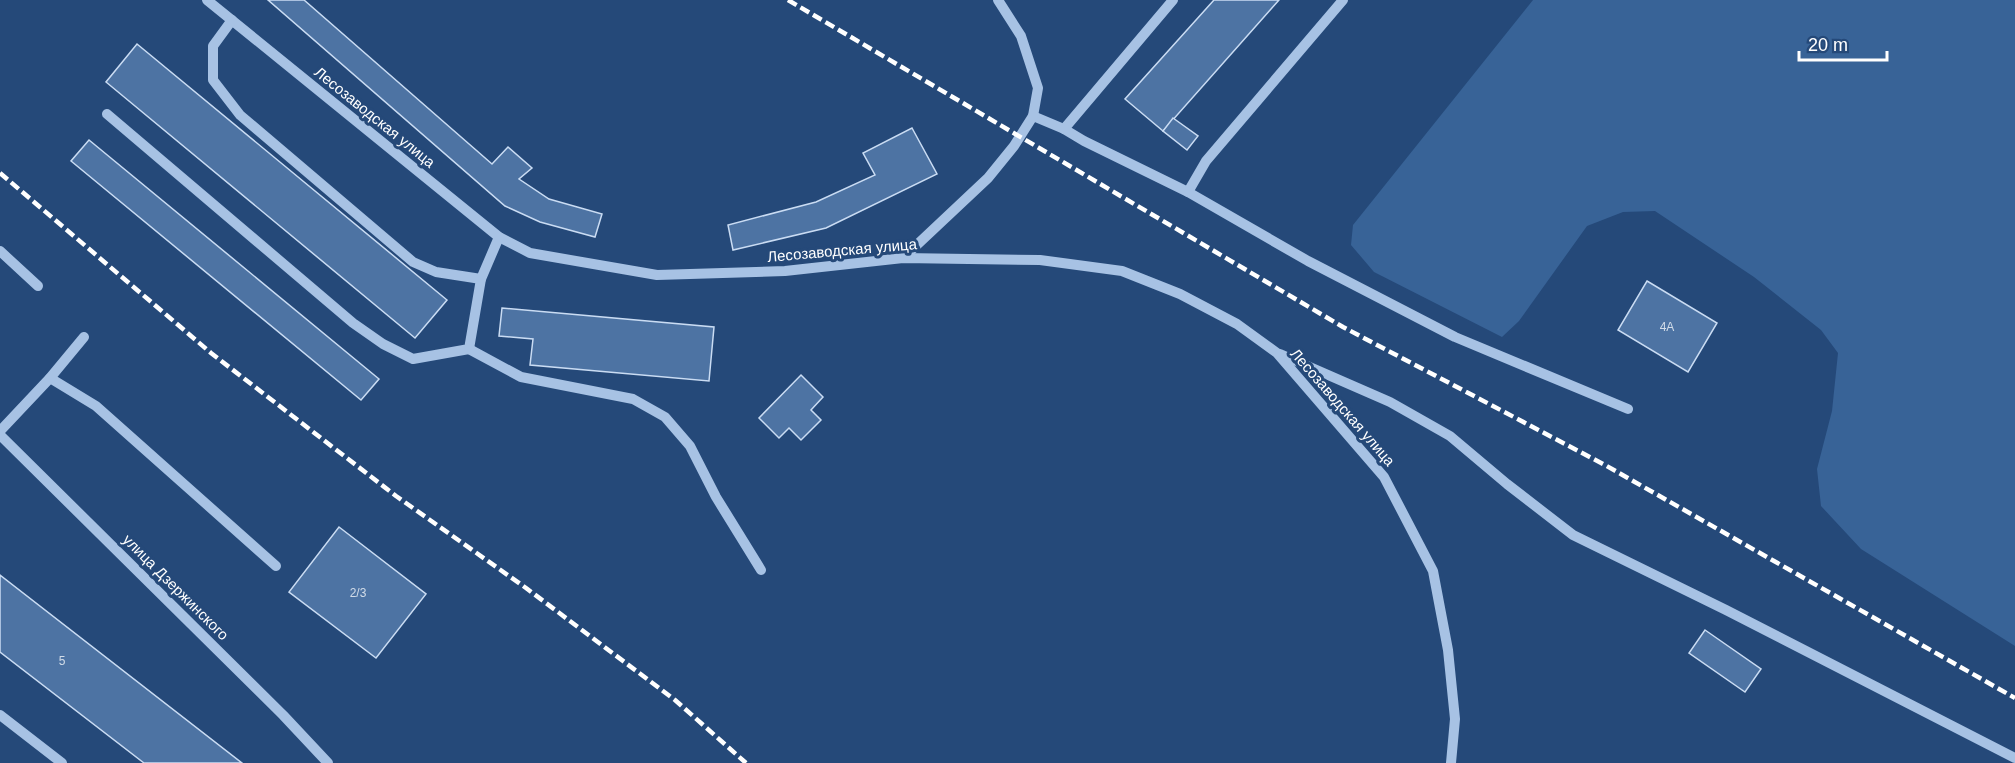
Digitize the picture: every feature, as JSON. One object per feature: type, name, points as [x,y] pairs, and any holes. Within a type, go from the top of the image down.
[{"type":"street","name":"Лесозаводская улица","points":[[207,0],[500,237],[530,253],[657,275],[785,271],[903,258],[1040,260],[1122,271],[1190,299],[1237,324],[1277,353],[1384,477],[1433,571],[1448,650],[1455,719],[1451,763]]},
{"type":"street","points":[[903,258],[988,178],[1014,146],[1033,116],[1038,88],[1021,36],[998,0]]},
{"type":"street","points":[[1064,129],[1173,0]]},
{"type":"street","points":[[1188,192],[1206,161],[1343,0]]},
{"type":"street","points":[[232,20],[213,46],[213,80],[240,115],[413,262],[436,272],[481,279]]},
{"type":"street","points":[[107,114],[353,323],[383,344],[413,359],[469,349],[521,377],[633,399],[664,417],[690,446],[716,497],[761,570]]},
{"type":"street","points":[[1033,116],[1064,129],[1188,192],[1308,261],[1455,337],[1628,410]]},
{"type":"street","points":[[469,349],[481,279],[500,237]]},
{"type":"street","points":[[0,251],[38,286]]},
{"type":"street","points":[[0,433],[84,337]]},
{"type":"street","points":[[1277,353],[1390,402],[1450,436],[1573,535],[1726,610],[2015,758]]},
{"type":"street","points":[[50,378],[96,406],[276,566]]},
{"type":"street","name":"улица Дзержинского","points":[[0,433],[283,715],[328,763]]},
{"type":"street","points":[[0,715],[62,763]]},
{"type":"shaded area","points":[[1533,0],[2015,0],[2015,646],[1861,549],[1821,506],[1817,469],[1832,411],[1838,353],[1821,330],[1754,277],[1655,211],[1623,212],[1587,226],[1519,321],[1502,337],[1374,272],[1351,245],[1353,225]]},
{"type":"building","points":[[268,0],[304,0],[492,164],[508,147],[532,168],[519,179],[549,199],[602,214],[595,237],[540,222],[505,206]]},
{"type":"building","points":[[1214,0],[1279,0],[1163,131],[1125,99]]},
{"type":"building","points":[[137,44],[447,300],[415,338],[106,82]]},
{"type":"building","points":[[1173,118],[1198,136],[1187,150],[1163,131]]},
{"type":"building","points":[[912,128],[937,174],[826,228],[733,250],[728,225],[816,202],[875,175],[863,153]]},
{"type":"building","points":[[89,140],[379,379],[361,400],[71,161]]},
{"type":"building","points":[[1647,281],[1717,323],[1688,372],[1618,330]]},
{"type":"building","points":[[502,308],[714,327],[709,381],[530,365],[533,339],[499,336]]},
{"type":"building","points":[[801,375],[823,397],[811,410],[821,420],[801,440],[789,428],[779,438],[759,418]]},
{"type":"building","points":[[339,527],[426,594],[376,658],[289,592]]},
{"type":"building","points":[[0,575],[242,763],[144,763],[0,652]]},
{"type":"building","points":[[1705,630],[1761,669],[1745,692],[1689,653]]},
{"type":"railway","points":[[788,0],[1343,327],[1605,465],[2015,698]]},
{"type":"railway","points":[[0,173],[211,353],[396,496],[526,588],[675,700],[746,763]]}]
